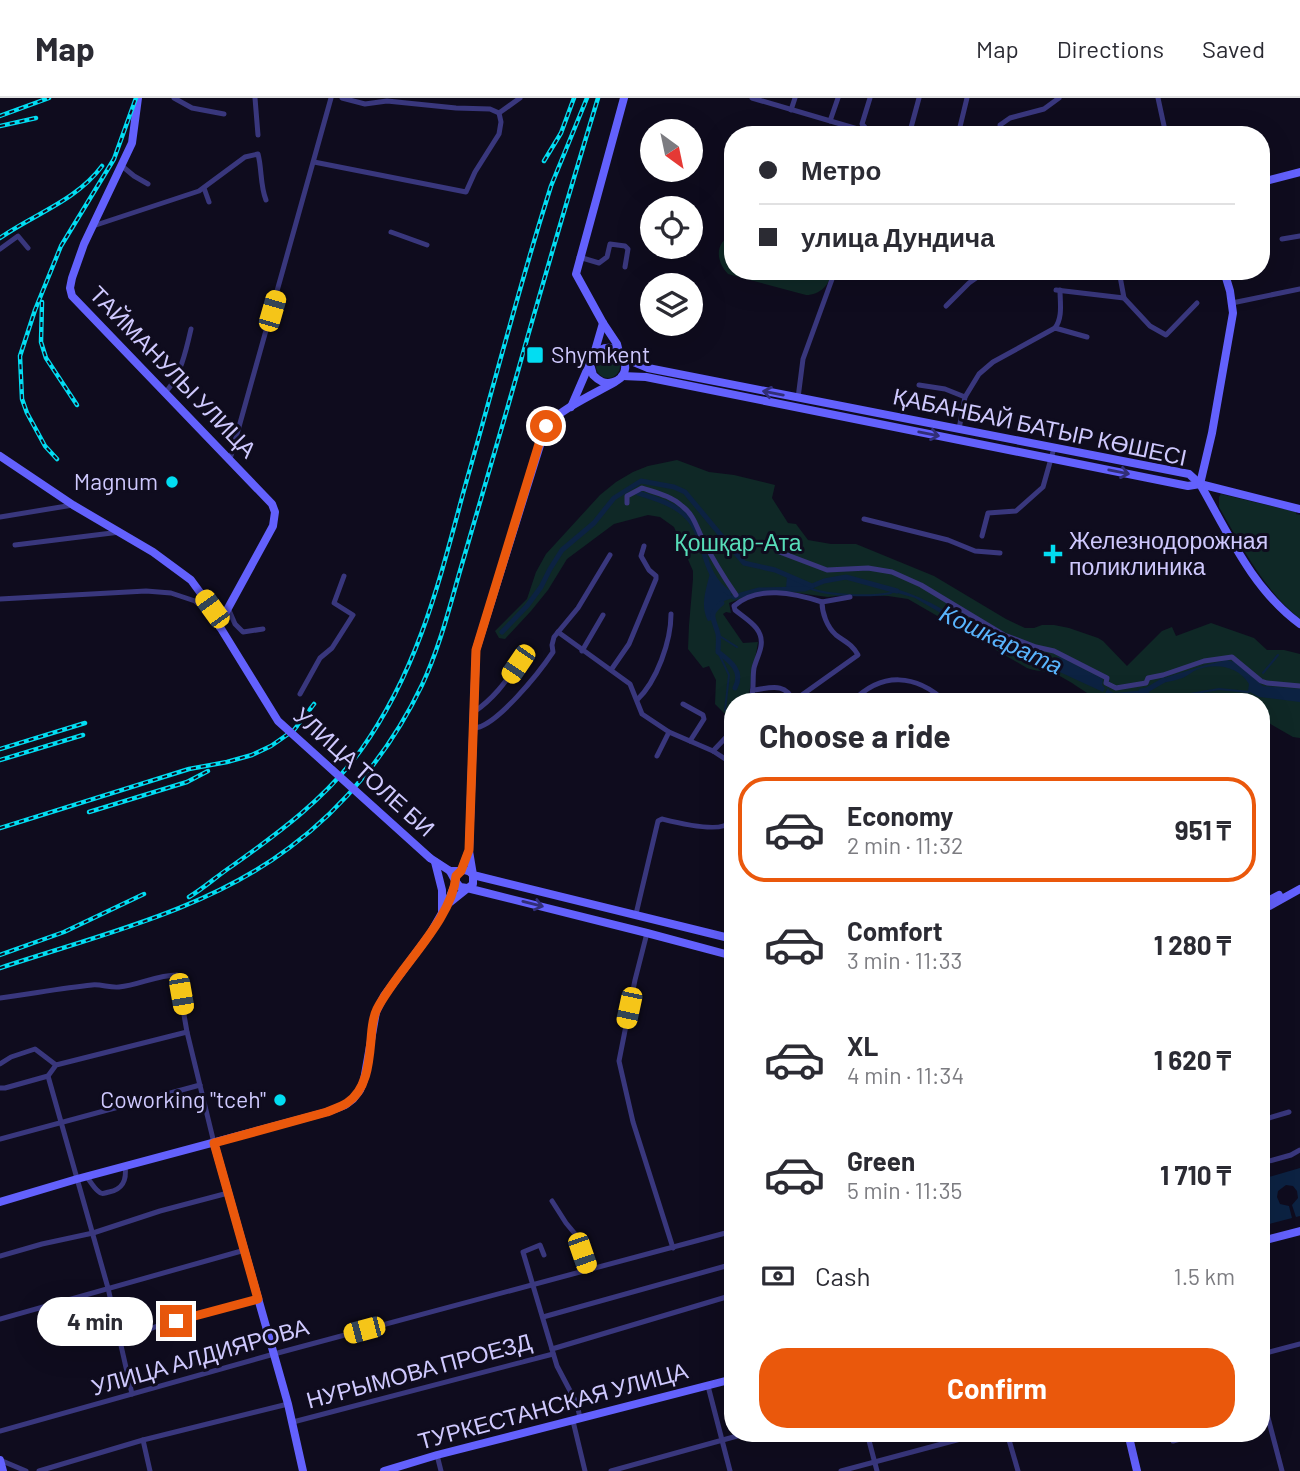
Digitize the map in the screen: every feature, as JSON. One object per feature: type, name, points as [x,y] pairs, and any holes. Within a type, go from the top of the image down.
[{"type":"main road","name":"ТАЙМАНУЛЫ УЛИЦА","points":[[138,98],[132,143],[84,244],[70,288],[72,296],[272,504],[275,519],[270,533],[220,624]]},
{"type":"main road","points":[[444,910],[472,884],[469,850],[476,650],[542,434],[552,420],[619,379],[625,367],[617,344],[605,333],[603,323],[577,279],[576,269],[624,98]]},
{"type":"main road","points":[[1270,180],[1300,173]]},
{"type":"main road","points":[[1226,280],[1233,313],[1212,433],[1200,484],[1252,573],[1274,600],[1300,624]]},
{"type":"main road","points":[[571,407],[605,333]]},
{"type":"main road","points":[[619,379],[603,383],[597,380],[593,375],[592,360],[605,348],[615,349],[621,355]]},
{"type":"main road","name":"ҚАБАНБАЙ БАТЫР КӨШЕСІ","points":[[621,355],[648,368],[1189,474],[1200,484]]},
{"type":"main road","name":"ҚАБАНБАЙ БАТЫР КӨШЕСІ","points":[[619,379],[646,377],[1188,486],[1200,484]]},
{"type":"main road","points":[[581,385],[593,394]]},
{"type":"main road","name":"УЛИЦА ТОЛЕ БИ","points":[[0,456],[73,505],[153,552],[191,580],[278,721],[433,860],[450,871]]},
{"type":"main road","points":[[1200,484],[1300,509]]},
{"type":"main road","points":[[0,1202],[345,1105],[354,1098],[364,1080],[376,1012],[384,996],[430,934],[444,910],[469,850]]},
{"type":"main road","points":[[433,860],[442,890],[444,910]]},
{"type":"main road","points":[[724,937],[473,875],[468,871],[450,871],[460,887],[724,954]]},
{"type":"main road","points":[[1270,900],[1300,883]]},
{"type":"main road","points":[[1270,906],[1300,889]]},
{"type":"main road","points":[[647,933],[651,917]]},
{"type":"main road","points":[[214,1143],[293,1422],[303,1471]]},
{"type":"main road","points":[[1270,1239],[1300,1231]]},
{"type":"main road","name":"ТУРКЕСТАНСКАЯ УЛИЦА","points":[[384,1471],[724,1382]]},
{"type":"main road","points":[[1130,1442],[1137,1471]]},
{"type":"street","points":[[174,98],[192,108],[224,114]]},
{"type":"street","points":[[255,98],[258,135]]},
{"type":"street","points":[[230,459],[331,98]]},
{"type":"street","points":[[342,98],[365,104],[387,101],[490,109],[499,113]]},
{"type":"street","points":[[499,113],[520,98]]},
{"type":"street","points":[[754,98],[846,126]]},
{"type":"street","points":[[791,110],[795,98]]},
{"type":"street","points":[[830,121],[838,98]]},
{"type":"street","points":[[864,126],[870,98]]},
{"type":"street","points":[[911,126],[919,98]]},
{"type":"street","points":[[960,126],[967,98]]},
{"type":"street","points":[[1000,126],[1006,120],[1038,111],[1059,98]]},
{"type":"street","points":[[1158,98],[1164,126]]},
{"type":"street","points":[[314,162],[466,192],[499,134],[499,113]]},
{"type":"street","points":[[93,226],[199,191],[245,157],[258,154],[262,191],[266,200]]},
{"type":"street","points":[[122,166],[148,184]]},
{"type":"street","points":[[204,188],[209,202]]},
{"type":"street","points":[[391,232],[427,245]]},
{"type":"street","points":[[0,249],[18,236],[28,248]]},
{"type":"street","points":[[1282,239],[1300,236]]},
{"type":"street","points":[[579,257],[599,263],[607,257],[610,244],[625,246],[628,249],[625,267]]},
{"type":"street","points":[[798,398],[803,359],[832,280]]},
{"type":"street","points":[[946,306],[973,280]]},
{"type":"street","points":[[1121,280],[1124,298],[1150,326],[1166,335],[1197,303]]},
{"type":"street","points":[[1232,303],[1300,289]]},
{"type":"street","points":[[959,429],[965,397],[979,374],[993,362],[1055,328],[1059,323],[1058,290],[1124,298]]},
{"type":"street","points":[[1055,328],[1087,337]]},
{"type":"street","points":[[166,393],[175,382],[191,329]]},
{"type":"street","points":[[919,385],[945,389],[965,397]]},
{"type":"street","points":[[982,536],[988,513],[1016,511],[1043,487],[1054,448]]},
{"type":"street","points":[[627,503],[627,496],[642,488],[667,496],[681,505],[695,520],[722,575],[736,594]]},
{"type":"street","points":[[0,517],[73,505]]},
{"type":"street","points":[[864,519],[948,540],[975,551],[1000,553]]},
{"type":"street","points":[[15,545],[120,533]]},
{"type":"street","points":[[611,670],[629,645],[656,579],[641,556],[644,546]]},
{"type":"street","points":[[777,551],[827,570],[868,568],[892,572],[921,585],[1004,635],[1054,651],[1107,678],[1106,683],[1116,688],[1146,683],[1151,677],[1232,657],[1261,681],[1300,686]]},
{"type":"street","points":[[473,728],[479,729],[489,723],[533,679],[553,652],[552,645],[558,632],[578,608],[610,555]]},
{"type":"street","points":[[300,694],[320,658],[331,648],[353,615],[334,603],[344,576]]},
{"type":"street","points":[[0,599],[146,591],[172,593],[195,601],[220,624]]},
{"type":"street","points":[[752,693],[753,670],[761,646],[761,636],[758,629],[735,610],[737,603],[756,594],[778,593],[822,602],[850,597]]},
{"type":"street","points":[[803,693],[858,655],[854,648],[834,634],[822,612],[822,602]]},
{"type":"street","points":[[228,608],[235,624],[243,632],[263,629]]},
{"type":"street","points":[[637,700],[647,691],[656,673],[671,627],[671,614]]},
{"type":"street","points":[[582,651],[603,615]]},
{"type":"street","points":[[558,632],[630,684],[642,714],[668,732],[724,758]]},
{"type":"street","points":[[474,712],[502,688],[518,664]]},
{"type":"street","points":[[863,693],[872,685],[903,679],[918,683],[935,693]]},
{"type":"street","points":[[753,690],[784,688],[789,693]]},
{"type":"street","points":[[683,704],[703,715],[704,719],[690,741]]},
{"type":"street","points":[[657,756],[668,732]]},
{"type":"street","points":[[713,751],[724,739]]},
{"type":"street","points":[[636,914],[657,821],[662,819],[698,827],[724,825]]},
{"type":"street","points":[[647,933],[619,1061],[633,1122],[673,1248]]},
{"type":"street","points":[[0,998],[96,985],[118,987],[164,975],[177,975],[187,1032],[214,1143]]},
{"type":"street","points":[[0,1088],[48,1076],[56,1065],[187,1032]]},
{"type":"street","points":[[0,1064],[11,1057],[35,1049],[56,1065]]},
{"type":"street","points":[[48,1076],[108,1288],[132,1394]]},
{"type":"street","points":[[0,1139],[200,1085]]},
{"type":"street","points":[[1270,1118],[1289,1112]]},
{"type":"street","points":[[1270,1161],[1300,1150]]},
{"type":"street","points":[[87,1177],[103,1194],[116,1191],[125,1180],[125,1167]]},
{"type":"street","points":[[0,1256],[93,1233],[228,1193]]},
{"type":"street","points":[[552,1201],[576,1235],[589,1270]]},
{"type":"street","name":"УЛИЦА АЛДИЯРОВА","points":[[0,1431],[274,1354],[724,1234]]},
{"type":"street","points":[[544,1255],[540,1245],[523,1252],[558,1370],[577,1404],[576,1420],[585,1471]]},
{"type":"street","points":[[0,1319],[245,1250]]},
{"type":"street","points":[[543,1317],[724,1267]]},
{"type":"street","name":"НУРЫМОВА ПРОЕЗД","points":[[293,1422],[552,1352],[724,1298]]},
{"type":"street","points":[[120,1339],[258,1299]]},
{"type":"street","points":[[1270,1352],[1300,1344]]},
{"type":"street","points":[[708,1386],[730,1471]]},
{"type":"street","points":[[39,1471],[143,1440],[288,1404]]},
{"type":"street","points":[[1270,1433],[1282,1471]]},
{"type":"street","points":[[143,1440],[150,1471]]},
{"type":"street","points":[[611,1471],[722,1441]]},
{"type":"street","points":[[869,1442],[877,1471]]},
{"type":"street","points":[[841,1471],[949,1442]]},
{"type":"street","points":[[1010,1442],[1018,1471]]},
{"type":"street","points":[[437,1455],[441,1471]]},
{"type":"street","points":[[1,1466],[26,1471]]},
{"type":"green space","points":[[724,241],[724,269],[719,257]]},
{"type":"green space","points":[[750,280],[829,280],[820,291],[806,295]]},
{"type":"green space","points":[[608,354],[617,357],[620,366],[617,375],[608,378],[599,375],[596,366],[599,357]]},
{"type":"green space","name":"Қошқар-Ата","points":[[677,460],[709,472],[775,485],[772,498],[788,523],[796,524],[808,540],[856,544],[934,576],[1025,628],[1054,625],[1098,638],[1127,666],[1162,631],[1172,627],[1176,636],[1211,623],[1254,638],[1267,650],[1300,654],[1300,738],[1293,737],[1270,724],[1270,693],[1087,693],[1061,677],[1027,668],[908,599],[888,596],[828,597],[783,591],[759,592],[729,603],[731,613],[723,614],[743,643],[758,642],[749,693],[724,693],[724,713],[715,704],[716,680],[709,666],[703,668],[688,649],[693,571],[674,527],[660,517],[648,515],[614,524],[567,559],[531,611],[505,639],[499,638],[495,631],[527,599],[536,572],[546,554],[600,495],[616,482],[648,466]]},
{"type":"green space","points":[[1221,494],[1300,515],[1300,619],[1264,581],[1245,552],[1219,507]]},
{"type":"water","points":[[710,573],[724,590],[735,597],[714,609],[712,620],[708,621],[704,603]]},
{"type":"water","points":[[787,576],[812,586],[805,589],[786,589]]},
{"type":"water","points":[[893,588],[931,603],[990,636],[1050,663],[1058,657],[1062,658],[1103,679],[1102,685],[1105,688],[1103,692],[1051,668],[1040,669],[1028,664],[915,598],[891,593]]},
{"type":"water","points":[[1227,660],[1235,662],[1263,686],[1300,689],[1300,702],[1270,698],[1270,693],[1252,693],[1248,691],[1249,684],[1238,673],[1217,666],[1201,668],[1183,678],[1157,685],[1161,679]]},
{"type":"water","points":[[1147,690],[1148,693],[1114,693]]},
{"type":"water","points":[[1300,1168],[1300,1216],[1296,1217],[1292,1205],[1298,1198],[1297,1191],[1293,1186],[1286,1185],[1278,1191],[1277,1197],[1280,1204],[1289,1206],[1292,1218],[1270,1224],[1270,1177]]},
{"type":"waterway","name":"Кошкарата","points":[[502,632],[541,587],[562,550],[594,523],[614,498],[641,481],[674,487],[685,492],[744,563],[775,570],[812,586]]},
{"type":"waterway","points":[[638,493],[670,505],[687,517],[698,535],[713,576],[729,593]]},
{"type":"waterway","name":"Кошкарата","points":[[734,597],[759,590],[805,589],[824,581],[846,577],[897,591]]},
{"type":"waterway","points":[[809,588],[850,595],[891,593]]},
{"type":"waterway","name":"Кошкарата","points":[[722,603],[713,614],[718,652],[737,672],[735,688]]},
{"type":"waterway","points":[[718,635],[737,647]]},
{"type":"waterway","points":[[718,652],[729,675],[727,693]]},
{"type":"waterway","points":[[1263,673],[1278,655]]},
{"type":"waterway","name":"Кошкарата","points":[[1141,691],[1164,680]]},
{"type":"waterway","points":[[1196,693],[1219,689],[1249,692]]},
{"type":"railway","points":[[0,116],[49,98]]},
{"type":"railway","points":[[57,459],[45,446],[27,413],[22,399],[20,356],[61,246],[114,159],[136,98]]},
{"type":"railway","points":[[544,161],[561,133],[574,98]]},
{"type":"railway","points":[[189,897],[285,827],[333,784],[361,750],[398,689],[435,592],[551,186],[587,98]]},
{"type":"railway","points":[[0,968],[187,905],[257,870],[310,832],[330,814],[382,753],[422,685],[439,643],[598,98]]},
{"type":"railway","points":[[0,126],[36,118]]},
{"type":"railway","points":[[0,238],[80,189],[102,166]]},
{"type":"railway","points":[[42,302],[41,342],[46,358],[77,405]]},
{"type":"railway","points":[[0,828],[189,769],[252,755],[294,730],[314,704]]},
{"type":"railway","points":[[0,749],[85,723]]},
{"type":"railway","points":[[0,760],[83,735]]},
{"type":"railway","points":[[89,812],[187,782],[208,771]]},
{"type":"railway","points":[[0,955],[64,932],[144,894]]},
{"type":"place","name":"Shymkent","points":[[535,355]]},
{"type":"place","name":"Magnum","points":[[172,482]]},
{"type":"place","name":"Железнодорожная поликлиника","points":[[1053,554]]},
{"type":"place","name":"Coworking \"tceh\"","points":[[280,1100]]},
{"type":"route","points":[[176,1321],[258,1299],[214,1143],[327,1112],[354,1098],[364,1080],[376,1012],[384,996],[430,934],[446,906],[456,876],[461,871],[469,850],[476,650],[546,426]]}]
